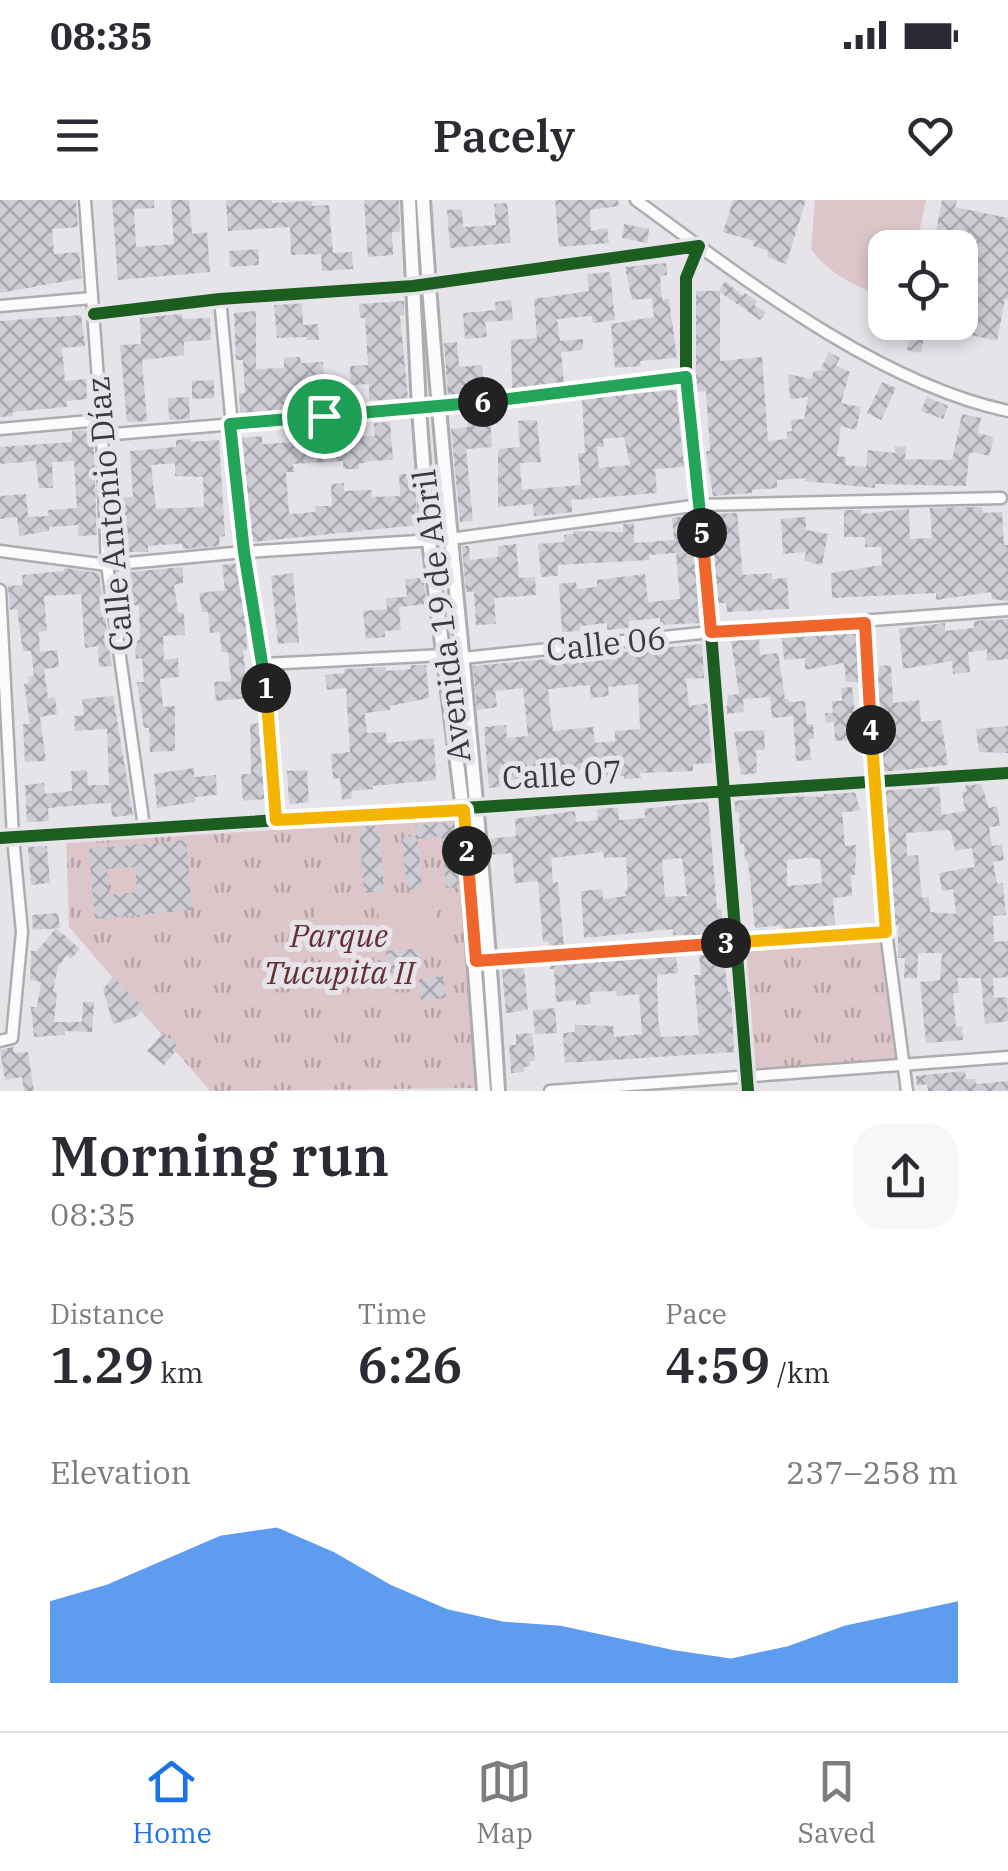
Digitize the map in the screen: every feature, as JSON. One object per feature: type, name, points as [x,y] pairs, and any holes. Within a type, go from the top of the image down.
[{"type":"street","name":"Calle Antonio Díaz","points":[[86,200],[107,565],[144,827]]},
{"type":"street","name":"Avenida 19 de Abril","points":[[409,200],[418,409],[429,541],[464,810],[484,1091]]},
{"type":"street","name":"Avenida 19 de Abril","points":[[423,200],[450,539],[491,959],[498,1091]]},
{"type":"street","points":[[636,200],[875,361],[1008,411]]},
{"type":"street","points":[[94,314],[220,299],[413,286],[699,246]]},
{"type":"street","points":[[699,246],[686,278],[686,377],[748,1091]]},
{"type":"street","points":[[0,306],[92,298]]},
{"type":"street","points":[[220,299],[244,552],[264,664],[276,820]]},
{"type":"street","points":[[102,435],[439,407],[686,377]]},
{"type":"street","points":[[0,429],[101,420]]},
{"type":"street","points":[[0,551],[107,565],[450,539],[700,505],[1000,498]]},
{"type":"street","points":[[0,590],[22,932],[12,1038],[0,1041]]},
{"type":"street","name":"Calle 06","points":[[264,664],[444,655],[463,658],[711,632],[1008,610]]},
{"type":"street","points":[[865,623],[886,932],[908,1091]]},
{"type":"street","name":"Calle 07","points":[[0,838],[1008,773]]},
{"type":"street","points":[[476,961],[886,932]]},
{"type":"street","points":[[550,1091],[1008,1057]]},
{"type":"green space","points":[[815,200],[926,200],[920,230],[868,230],[868,291],[826,266],[811,249]]},
{"type":"green space","name":"Parque Tucupita II","points":[[478,807],[479,1088],[210,1091],[69,927],[66,833]]},
{"type":"green space","points":[[377,908],[436,908],[440,944],[384,946]]},
{"type":"green space","points":[[318,909],[369,924],[360,958],[309,942]]},
{"type":"green space","points":[[886,932],[905,1064],[746,1077],[735,943]]},
{"type":"building","points":[[0,200],[76,200],[78,227],[52,229],[54,254],[79,252],[82,278],[0,293]]},
{"type":"building","points":[[112,200],[154,200],[154,208],[134,209],[136,247],[174,244],[171,200],[189,200],[192,234],[207,232],[210,272],[118,280]]},
{"type":"building","points":[[226,200],[312,201],[312,206],[329,205],[333,253],[352,252],[353,269],[322,271],[321,254],[291,255],[290,227],[228,231]]},
{"type":"building","points":[[364,200],[399,200],[400,232],[392,232],[393,255],[368,257]]},
{"type":"building","points":[[555,200],[618,200],[619,206],[590,210],[591,231],[607,228],[609,243],[559,247]]},
{"type":"building","points":[[733,200],[806,200],[786,264],[767,257],[769,251],[753,246],[754,241],[723,232]]},
{"type":"building","points":[[942,200],[957,200],[955,207],[1008,218],[1008,300],[1005,299],[997,341],[978,337],[978,230],[936,230]]},
{"type":"building","points":[[507,203],[511,243],[450,248],[447,210],[462,209],[463,227],[496,225],[494,204]]},
{"type":"building","points":[[624,224],[649,229],[647,243],[622,238]]},
{"type":"building","points":[[258,249],[259,265],[230,267],[229,251]]},
{"type":"building","points":[[666,263],[667,275],[660,276],[662,300],[669,299],[677,358],[615,368],[611,324],[654,317],[652,298],[632,300],[625,267]]},
{"type":"building","points":[[610,272],[615,320],[593,323],[592,316],[557,319],[560,341],[583,339],[583,350],[561,352],[564,383],[512,389],[511,340],[537,338],[534,299],[589,291],[587,274]]},
{"type":"building","points":[[725,281],[743,296],[745,293],[757,301],[754,305],[766,312],[760,320],[720,292],[720,361],[762,357],[768,441],[787,439],[787,432],[792,431],[791,420],[804,419],[808,397],[790,399],[788,374],[811,379],[814,371],[826,370],[821,368],[829,352],[840,358],[836,365],[850,372],[841,403],[861,407],[856,430],[841,426],[837,456],[846,457],[845,465],[866,467],[868,450],[895,453],[895,446],[906,447],[905,459],[952,460],[962,414],[981,418],[978,433],[994,437],[989,456],[973,452],[969,455],[966,486],[875,484],[875,488],[805,481],[806,478],[777,480],[777,488],[752,493],[713,496],[706,451],[710,451],[706,391],[696,392],[696,291],[719,291]]},
{"type":"building","points":[[511,300],[513,320],[485,322],[487,337],[465,339],[463,313],[496,310],[495,302]]},
{"type":"building","points":[[404,301],[404,315],[400,316],[408,398],[369,401],[369,384],[351,385],[350,366],[368,365],[365,318],[360,318],[359,304]]},
{"type":"building","points":[[302,303],[303,325],[318,324],[319,340],[277,338],[274,305]]},
{"type":"building","points":[[256,311],[256,369],[284,368],[284,358],[300,357],[301,363],[323,362],[325,389],[300,390],[301,404],[282,405],[282,411],[240,414],[239,393],[245,393],[243,360],[236,360],[234,313]]},
{"type":"building","points":[[182,314],[182,319],[210,318],[211,340],[184,342],[184,355],[142,360],[147,421],[127,422],[120,345],[141,344],[140,317]]},
{"type":"building","points":[[81,315],[85,346],[62,348],[65,381],[86,379],[87,399],[67,401],[67,407],[12,412],[13,416],[0,417],[0,321]]},
{"type":"building","points":[[909,340],[924,340],[921,353],[907,350]]},
{"type":"building","points":[[457,342],[459,367],[482,365],[484,388],[448,395],[444,343]]},
{"type":"building","points":[[214,380],[214,398],[192,399],[192,381]]},
{"type":"building","points":[[882,382],[896,388],[881,420],[867,413]]},
{"type":"building","points":[[676,390],[684,467],[655,469],[657,493],[571,500],[572,512],[534,516],[533,504],[498,507],[498,449],[520,447],[518,421],[537,420],[541,462],[520,463],[522,490],[581,485],[578,453],[585,453],[582,398]],"holes":[[[624,437],[630,465],[599,468],[597,447],[604,447],[603,439]]]},
{"type":"building","points":[[189,397],[190,419],[169,420],[168,398]]},
{"type":"building","points":[[927,397],[948,406],[943,419],[921,411]]},
{"type":"building","points":[[490,418],[492,447],[466,449],[473,521],[460,522],[451,429],[468,427],[467,420]]},
{"type":"building","points":[[390,422],[393,460],[359,464],[359,469],[343,469],[343,461],[293,464],[294,472],[286,472],[289,514],[316,512],[315,506],[332,506],[331,484],[344,483],[344,491],[371,490],[372,497],[400,496],[399,474],[414,474],[418,525],[252,542],[242,438],[262,436],[262,444],[375,436],[374,423]]},
{"type":"building","points":[[93,430],[97,535],[78,536],[78,525],[49,527],[49,531],[19,536],[17,517],[0,519],[0,496],[26,494],[28,517],[49,516],[48,510],[77,508],[74,461],[52,462],[53,488],[39,488],[36,461],[0,464],[0,447],[72,442],[72,431]]},
{"type":"building","points":[[176,440],[219,440],[225,536],[219,537],[220,546],[183,549],[182,544],[158,545],[148,546],[148,552],[115,552],[113,497],[133,497],[130,451],[176,447]],"holes":[[[175,463],[175,476],[203,477],[204,507],[156,509],[151,465]]]},
{"type":"building","points":[[982,507],[983,513],[1002,512],[1004,545],[1008,545],[1008,601],[992,599],[991,592],[936,600],[936,593],[832,598],[831,573],[882,565],[881,547],[865,547],[865,537],[844,537],[844,510],[861,510],[861,514],[909,509],[910,539],[932,538],[930,508]]},
{"type":"building","points":[[737,513],[743,575],[772,573],[772,579],[787,578],[789,609],[727,612],[726,603],[718,603],[710,514]]},
{"type":"building","points":[[685,516],[688,549],[694,549],[699,623],[660,625],[660,618],[629,621],[629,628],[607,630],[607,623],[562,632],[559,584],[576,582],[577,589],[597,587],[597,580],[645,574],[648,602],[680,599],[676,553],[649,555],[649,560],[558,565],[558,576],[541,577],[538,544],[564,542],[564,535],[574,534],[573,531],[623,532],[623,524],[634,523],[634,543],[674,540],[672,518]]},
{"type":"building","points":[[806,517],[806,530],[828,534],[822,565],[804,561],[806,552],[783,554],[781,519]]},
{"type":"building","points":[[516,544],[519,578],[535,577],[536,595],[494,598],[496,624],[476,625],[474,591],[466,592],[462,546],[469,546],[470,560],[498,557],[498,546]]},
{"type":"building","points":[[237,563],[249,629],[247,650],[243,650],[246,679],[256,678],[258,697],[216,701],[214,682],[231,681],[228,652],[221,652],[220,632],[210,633],[208,612],[202,612],[199,593],[225,590],[222,565]]},
{"type":"building","points":[[183,567],[183,583],[174,585],[178,613],[184,613],[185,635],[163,636],[164,660],[178,658],[179,677],[160,679],[163,707],[175,706],[175,751],[150,752],[149,728],[144,728],[137,682],[144,682],[142,658],[136,659],[134,641],[140,640],[139,605],[133,605],[130,572]]},
{"type":"building","points":[[64,568],[99,573],[112,666],[99,667],[98,646],[85,648],[81,594],[44,596],[47,631],[39,632],[40,652],[57,650],[59,667],[44,669],[48,698],[55,697],[57,714],[40,717],[46,761],[25,762],[23,724],[30,724],[24,684],[34,676],[31,651],[23,651],[17,609],[10,610],[8,586],[23,585],[22,575]]},
{"type":"building","points":[[293,573],[299,642],[278,644],[271,576]]},
{"type":"building","points":[[423,578],[427,604],[399,607],[401,630],[385,631],[385,637],[366,639],[363,611],[387,609],[386,598],[407,597],[405,579]]},
{"type":"building","points":[[1008,619],[1008,659],[987,661],[987,650],[968,652],[970,672],[953,674],[952,661],[903,669],[899,629],[945,623],[945,631],[974,628],[974,621]]},
{"type":"building","points":[[857,630],[859,682],[846,682],[844,663],[805,670],[805,658],[784,660],[782,638]]},
{"type":"building","points":[[759,639],[760,655],[778,653],[785,699],[805,701],[807,724],[813,724],[814,739],[809,739],[811,760],[796,761],[793,716],[772,718],[770,697],[743,699],[744,712],[726,714],[728,695],[739,694],[731,640]]},
{"type":"building","points":[[702,644],[704,678],[686,679],[689,706],[708,703],[713,763],[693,764],[693,771],[640,773],[641,778],[624,779],[602,778],[601,768],[572,771],[573,782],[556,783],[555,776],[510,780],[511,786],[489,788],[484,727],[506,725],[507,738],[528,736],[523,688],[495,691],[497,707],[477,710],[473,666]],"holes":[[[638,684],[640,729],[615,731],[615,741],[595,743],[593,727],[553,731],[548,689],[590,685],[591,698],[609,696],[608,687]]]},
{"type":"building","points":[[410,665],[426,665],[429,698],[365,713],[367,733],[386,732],[387,743],[434,738],[436,780],[372,786],[373,789],[351,791],[352,799],[342,800],[340,778],[333,779],[331,754],[350,752],[346,688],[327,690],[325,675],[344,673],[344,669],[411,669]]},
{"type":"building","points":[[891,665],[893,703],[919,700],[921,722],[941,720],[948,765],[884,772],[879,666]]},
{"type":"building","points":[[852,687],[856,724],[863,724],[864,739],[835,741],[834,722],[826,723],[825,713],[833,713],[832,701],[842,701],[841,688]]},
{"type":"building","points":[[113,696],[133,815],[112,817],[111,803],[92,804],[48,808],[49,821],[27,822],[25,785],[44,783],[45,794],[72,791],[71,771],[87,770],[88,785],[109,785],[107,729],[75,731],[74,716],[84,715],[82,699]]},
{"type":"building","points":[[259,723],[266,799],[243,801],[241,774],[251,774],[250,724]]},
{"type":"building","points":[[1008,726],[1008,753],[979,752],[976,729]]},
{"type":"building","points":[[764,730],[765,750],[756,750],[757,773],[741,775],[734,732]]},
{"type":"building","points":[[194,768],[194,777],[216,775],[217,795],[157,808],[154,774]]},
{"type":"building","points":[[307,770],[309,802],[289,804],[287,771]]},
{"type":"building","points":[[981,783],[989,808],[997,806],[1000,826],[989,827],[992,846],[1002,844],[1004,860],[993,862],[997,884],[1003,883],[1006,915],[993,916],[994,942],[1008,941],[1008,977],[993,978],[994,998],[1007,997],[1008,1021],[985,1024],[981,978],[957,978],[959,993],[953,993],[956,1027],[962,1026],[963,1040],[926,1043],[920,982],[940,980],[942,953],[918,953],[917,978],[904,978],[905,958],[898,958],[898,925],[894,925],[885,790],[939,786],[942,815],[965,811],[965,785]],"holes":[[[951,832],[955,851],[972,848],[975,867],[939,873],[942,891],[953,889],[956,914],[930,912],[929,897],[922,898],[918,855],[907,856],[906,833]]]},
{"type":"building","points":[[855,792],[860,811],[842,812],[845,846],[856,845],[852,896],[833,898],[835,925],[783,930],[782,925],[755,928],[748,861],[744,844],[740,844],[739,812],[735,812],[734,801],[824,797],[823,794]],"holes":[[[820,859],[822,883],[787,886],[787,860]]]},
{"type":"building","points":[[708,801],[717,909],[722,909],[721,935],[673,935],[673,929],[584,938],[581,891],[602,889],[603,899],[626,896],[628,890],[626,857],[604,858],[603,852],[551,858],[553,883],[558,882],[564,946],[549,947],[548,941],[543,942],[538,881],[515,883],[512,853],[491,855],[489,839],[516,836],[515,819],[575,811],[576,822],[598,820],[597,808],[618,807],[619,820],[645,818],[644,809]],"holes":[[[682,858],[687,896],[665,897],[662,860]]]},
{"type":"building","points":[[454,822],[459,887],[446,888],[442,836],[418,839],[422,889],[407,890],[402,837],[416,836],[415,825]]},
{"type":"building","points":[[379,826],[384,891],[364,893],[359,827]]},
{"type":"building","points":[[186,840],[192,910],[95,919],[89,849]],"holes":[[[135,866],[137,892],[109,895],[107,869]]]},
{"type":"building","points":[[47,846],[50,883],[31,885],[28,847]]},
{"type":"building","points":[[58,913],[60,928],[33,930],[32,915]]},
{"type":"building","points":[[56,928],[80,949],[71,959],[67,955],[58,967],[53,992],[57,992],[54,1022],[82,1022],[83,1002],[94,1002],[92,1032],[65,1031],[65,1035],[34,1037],[31,1007],[37,1007],[41,982],[30,980],[31,951],[37,951]]},
{"type":"building","points":[[420,949],[421,971],[374,973],[373,963],[387,962],[386,951]]},
{"type":"building","points":[[723,952],[731,992],[734,1052],[565,1063],[563,1033],[575,1032],[575,1025],[613,1026],[614,1037],[642,1034],[639,994],[590,992],[591,1004],[576,1005],[576,1000],[556,1002],[554,969],[550,965],[676,956],[678,973],[657,975],[661,1037],[699,1035],[694,975],[701,975],[699,954]]},
{"type":"building","points":[[524,967],[528,1010],[506,1013],[502,970]]},
{"type":"building","points":[[443,976],[446,998],[421,1001],[419,979]]},
{"type":"building","points":[[113,977],[144,1008],[136,1017],[113,1024],[103,989]]},
{"type":"building","points":[[555,1008],[557,1033],[535,1034],[533,1010]]},
{"type":"building","points":[[163,1033],[179,1047],[164,1065],[147,1051]]},
{"type":"building","points":[[532,1033],[535,1061],[524,1067],[524,1072],[511,1073],[509,1045],[516,1045],[516,1034]]},
{"type":"building","points":[[13,1047],[14,1053],[28,1052],[34,1091],[24,1091],[22,1077],[5,1080],[0,1050]]},
{"type":"building","points":[[965,1071],[966,1079],[975,1079],[976,1084],[1008,1081],[1008,1091],[928,1091],[927,1084],[917,1086],[916,1076]]},
{"type":"cycle path","points":[[94,314],[220,299],[413,286],[699,246],[686,278],[686,377],[748,1091]]},
{"type":"cycle path","points":[[0,838],[1008,773]]},
{"type":"route","points":[[686,377],[711,632],[865,623],[886,932],[476,961],[464,810],[276,820],[264,664],[244,552],[230,424],[324,416],[439,407],[686,377]]}]
